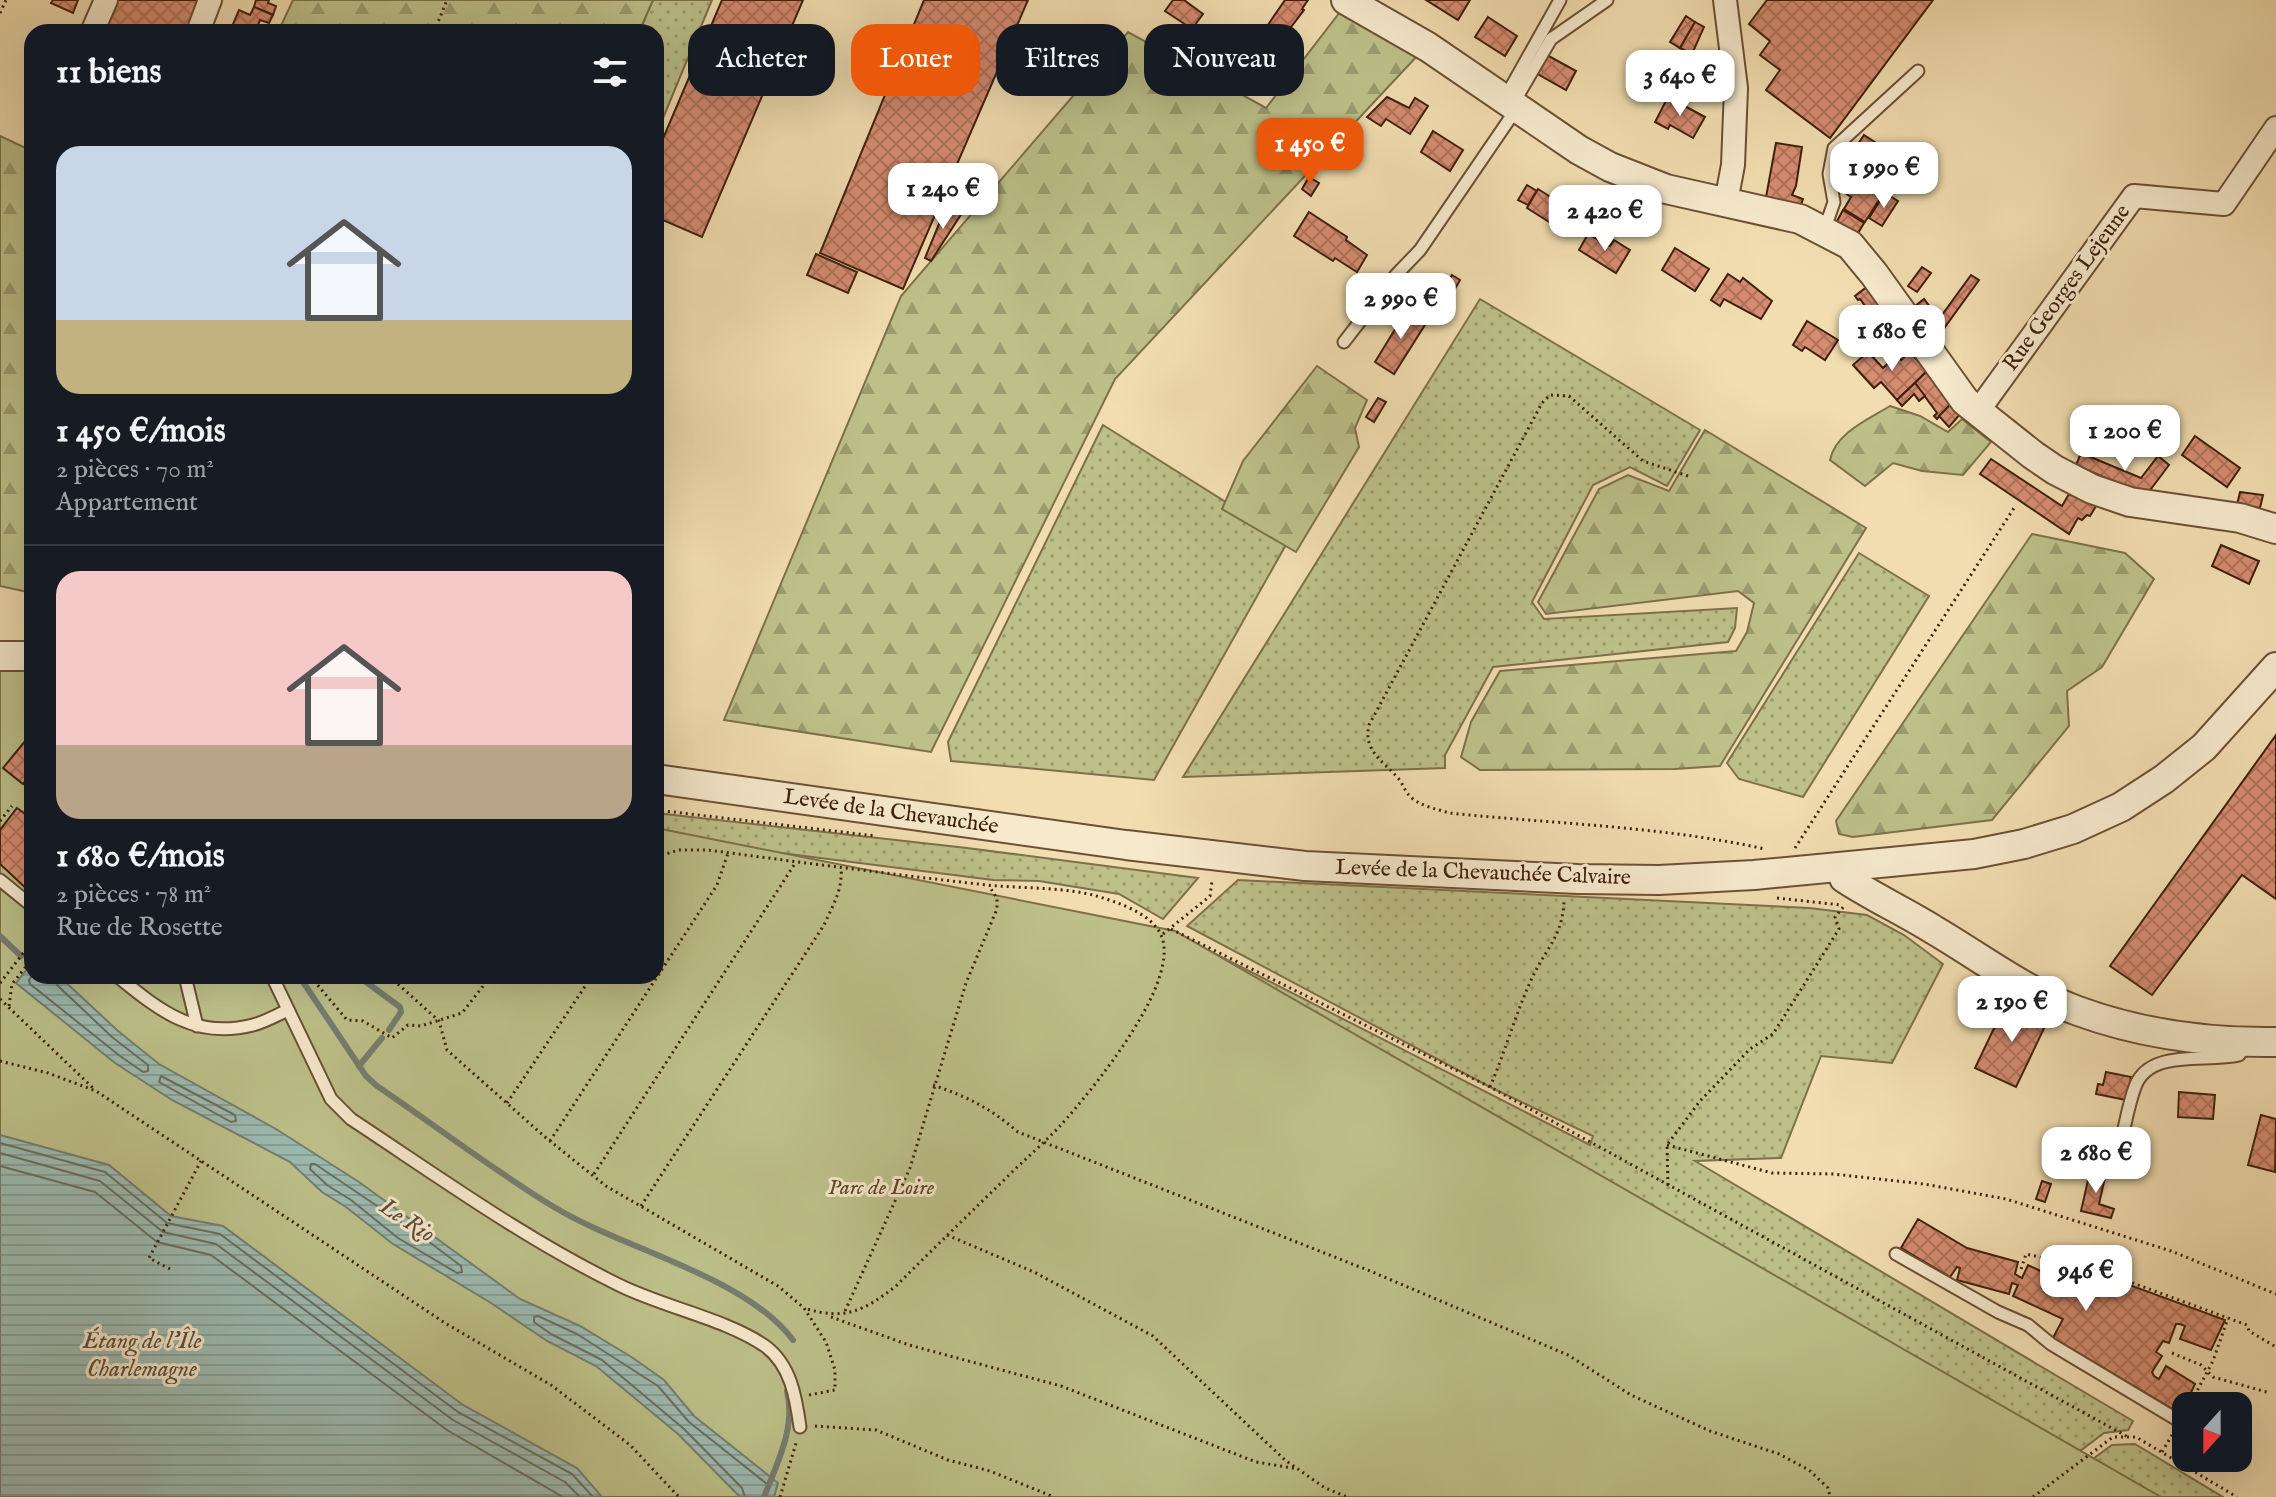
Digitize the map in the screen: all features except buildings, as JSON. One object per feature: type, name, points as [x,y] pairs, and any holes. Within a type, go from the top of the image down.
[{"type":"street","points":[[96,24],[106,0]]},
{"type":"street","points":[[201,24],[210,0]]},
{"type":"street","points":[[1346,0],[1428,47],[1579,150],[1610,167],[1666,189],[1800,219],[1850,245],[1965,401],[2033,455],[2092,489],[2130,502],[2240,518],[2276,529]]},
{"type":"street","points":[[1725,0],[1736,88],[1733,165],[1726,202]]},
{"type":"street","name":"Rue Georges Lejeune","points":[[1978,411],[2134,196],[2224,204],[2276,128]]},
{"type":"street","points":[[0,656],[24,656]]},
{"type":"street","name":"Levée de la Chevauchée Calvaire","points":[[1126,845],[1305,866],[1659,880],[1842,868],[1974,854],[2024,844],[2073,829],[2121,807],[2164,779],[2204,747],[2276,667]]},
{"type":"street","name":"Levée de la Chevauchée","points":[[664,780],[1126,845]]},
{"type":"street","points":[[1842,868],[1844,878],[1867,894],[1916,918],[2039,993],[2076,1011],[2172,1035],[2276,1042]]},
{"type":"lane","points":[[1512,104],[1560,0]]},
{"type":"lane","points":[[1344,342],[1396,275],[1420,250],[1551,39],[1607,0]]},
{"type":"lane","points":[[1824,232],[1834,202],[1829,174],[1834,148],[1918,71]]},
{"type":"lane","points":[[0,880],[24,900]]},
{"type":"lane","points":[[127,984],[180,1022],[197,1026],[225,1028],[254,1025],[288,1010]]},
{"type":"lane","points":[[187,984],[197,1026]]},
{"type":"lane","points":[[276,984],[331,1099],[351,1119],[552,1251],[622,1287],[742,1334],[767,1347],[794,1387],[800,1427]]},
{"type":"lane","points":[[2122,1137],[2135,1086],[2149,1067],[2170,1061],[2239,1055],[2244,1051],[2245,1042]]},
{"type":"lane","points":[[1896,1254],[1998,1312],[2028,1325],[2051,1344],[2172,1417]]},
{"type":"path","points":[[0,13],[6,0]]},
{"type":"path","points":[[437,24],[447,0]]},
{"type":"path","points":[[1688,476],[1643,461],[1569,396],[1550,395],[1542,403],[1369,725],[1368,745],[1401,781],[1411,798],[1449,813],[1630,826],[1767,849]]},
{"type":"path","points":[[1793,855],[2014,508]]},
{"type":"path","points":[[0,821],[12,806]]},
{"type":"path","points":[[664,855],[679,850],[728,853],[989,886],[1054,888],[1094,896],[1130,909],[1154,924],[1162,935],[1165,951],[1163,969],[1147,1010],[1085,1096],[1045,1140],[896,1286],[870,1306],[828,1316]]},
{"type":"path","points":[[664,966],[717,885],[728,853]]},
{"type":"path","points":[[593,1175],[796,862]]},
{"type":"path","points":[[641,1206],[824,925],[839,894],[841,868]]},
{"type":"path","points":[[1162,935],[1210,896],[1213,873]]},
{"type":"path","points":[[844,1312],[910,1168],[966,983],[984,947],[997,909],[997,898],[989,886]]},
{"type":"path","points":[[1490,1087],[1536,971],[1555,941],[1563,919],[1565,895]]},
{"type":"path","points":[[1668,1185],[1667,1145],[1700,1101],[1740,1059],[1773,1034],[1839,929],[1835,917],[1845,905]]},
{"type":"path","points":[[1171,929],[1490,1087],[2128,1437]]},
{"type":"path","points":[[0,983],[24,952]]},
{"type":"path","points":[[9,1006],[12,984],[24,969]]},
{"type":"path","points":[[317,984],[347,1020],[363,1021],[392,1038],[408,1025],[421,1026],[462,1013],[485,984]]},
{"type":"path","points":[[398,984],[439,1021],[447,1050],[550,1141],[593,1175],[778,1286],[804,1308],[826,1342],[835,1370],[835,1390],[795,1395]]},
{"type":"path","points":[[507,1103],[587,984]]},
{"type":"path","points":[[550,1141],[652,984]]},
{"type":"path","points":[[0,999],[96,1091],[445,1323],[551,1385],[630,1445],[679,1497]]},
{"type":"path","points":[[0,1061],[48,1073],[96,1091]]},
{"type":"path","points":[[933,1085],[970,1098],[994,1112],[1018,1132],[1045,1140],[1216,1212],[1370,1271],[1568,1355],[1631,1395],[1710,1431],[1779,1454],[1809,1470],[1828,1488],[1830,1497]]},
{"type":"path","points":[[1667,1145],[1772,1173],[1833,1174],[1924,1184],[2006,1199],[2171,1251],[2276,1294]]},
{"type":"path","points":[[170,1269],[149,1258],[201,1161]]},
{"type":"path","points":[[947,1235],[1034,1272],[1153,1336],[1298,1469],[1325,1488],[1347,1497]]},
{"type":"path","points":[[2021,1269],[2026,1254],[2100,1271],[2247,1325],[2249,1331],[2276,1347]]},
{"type":"path","points":[[804,1308],[909,1345],[1061,1386],[1256,1462],[1298,1469]]},
{"type":"path","points":[[2197,1392],[2229,1318]]},
{"type":"path","points":[[2172,1353],[2201,1365],[2213,1377],[2270,1393]]},
{"type":"path","points":[[800,1427],[876,1430],[948,1460],[990,1471],[1054,1497]]},
{"type":"path","points":[[2033,1497],[2113,1437],[2136,1437],[2163,1450],[2237,1497]]},
{"type":"path","points":[[780,1497],[793,1458]]},
{"type":"green space","points":[[293,0],[653,0],[642,24],[282,24]]},
{"type":"green space","points":[[653,0],[712,0],[702,24],[688,24],[688,58],[664,116],[664,24],[642,24]]},
{"type":"green space","points":[[1340,12],[1419,54],[1115,379],[931,752],[724,720],[901,296],[1073,96],[1128,96],[1128,32],[1144,41],[1144,96],[1244,96],[1266,108],[1275,96],[1304,96],[1304,59]]},
{"type":"green space","points":[[0,136],[24,147],[24,591],[0,586]]},
{"type":"green space","points":[[1480,299],[1700,430],[1667,486],[1630,467],[1593,485],[1532,602],[1544,619],[1737,608],[1735,628],[1728,642],[1493,667],[1445,755],[1445,768],[1183,777]]},
{"type":"green space","points":[[1317,366],[1367,400],[1355,428],[1359,447],[1296,552],[1222,509],[1243,461]]},
{"type":"green space","points":[[1890,406],[1920,416],[1948,432],[1962,419],[1991,442],[1963,475],[1922,471],[1893,463],[1865,486],[1830,460],[1833,450],[1846,434]]},
{"type":"green space","points":[[1103,425],[1288,541],[1154,780],[951,761],[948,742]]},
{"type":"green space","points":[[1705,430],[1866,528],[1720,766],[1480,770],[1461,757],[1471,722],[1500,671],[1736,651],[1747,632],[1754,603],[1738,591],[1546,614],[1538,602],[1599,489],[1628,475],[1669,491]]},
{"type":"green space","points":[[2032,534],[2125,553],[2154,579],[2102,667],[2067,691],[2069,726],[1992,820],[1853,837],[1839,834],[1836,821]]},
{"type":"green space","points":[[1859,553],[1929,596],[1803,797],[1739,779],[1727,763]]},
{"type":"green space","name":"Parc de Loire","points":[[0,666],[24,668],[24,984],[664,984],[664,830],[1175,931],[2161,1497],[0,1497]]},
{"type":"green space","points":[[664,814],[1198,878],[1163,919],[1119,894],[1039,881],[993,880],[781,853],[664,846]]},
{"type":"green space","points":[[1238,880],[1809,908],[1867,915],[1904,935],[1943,964],[1892,1063],[1821,1056],[1781,1158],[1695,1161],[2133,1421],[2128,1430],[2104,1433],[2019,1497],[1072,1497],[1200,946],[1590,1145],[1593,1136],[1490,1087],[1187,926]]},
{"type":"green space","points":[[2135,1444],[2172,1466],[2172,1472],[2181,1472],[2223,1497],[2041,1497],[2112,1445]]},
{"type":"water","points":[[24,973],[24,984],[68,984],[159,1064],[276,1129],[359,1182],[520,1299],[580,1326],[633,1358],[664,1380],[694,1416],[778,1483],[774,1497],[740,1497],[678,1434],[596,1366],[547,1341],[393,1244],[322,1192],[290,1162],[172,1100],[115,1063],[16,983]]},
{"type":"water","name":"Étang de l'Île Charlemagne","points":[[0,1135],[109,1165],[171,1216],[223,1226],[463,1405],[577,1468],[602,1497],[0,1497]]},
{"type":"waterway","name":"Le Rio","points":[[0,936],[21,956]]},
{"type":"waterway","points":[[304,984],[366,1076],[377,1086],[554,1207],[745,1298],[772,1318],[793,1340]]},
{"type":"waterway","points":[[369,984],[400,1007],[401,1012],[389,1030]]},
{"type":"waterway","points":[[359,1066],[382,1038]]},
{"type":"waterway","points":[[764,1497],[787,1432],[787,1391]]}]
